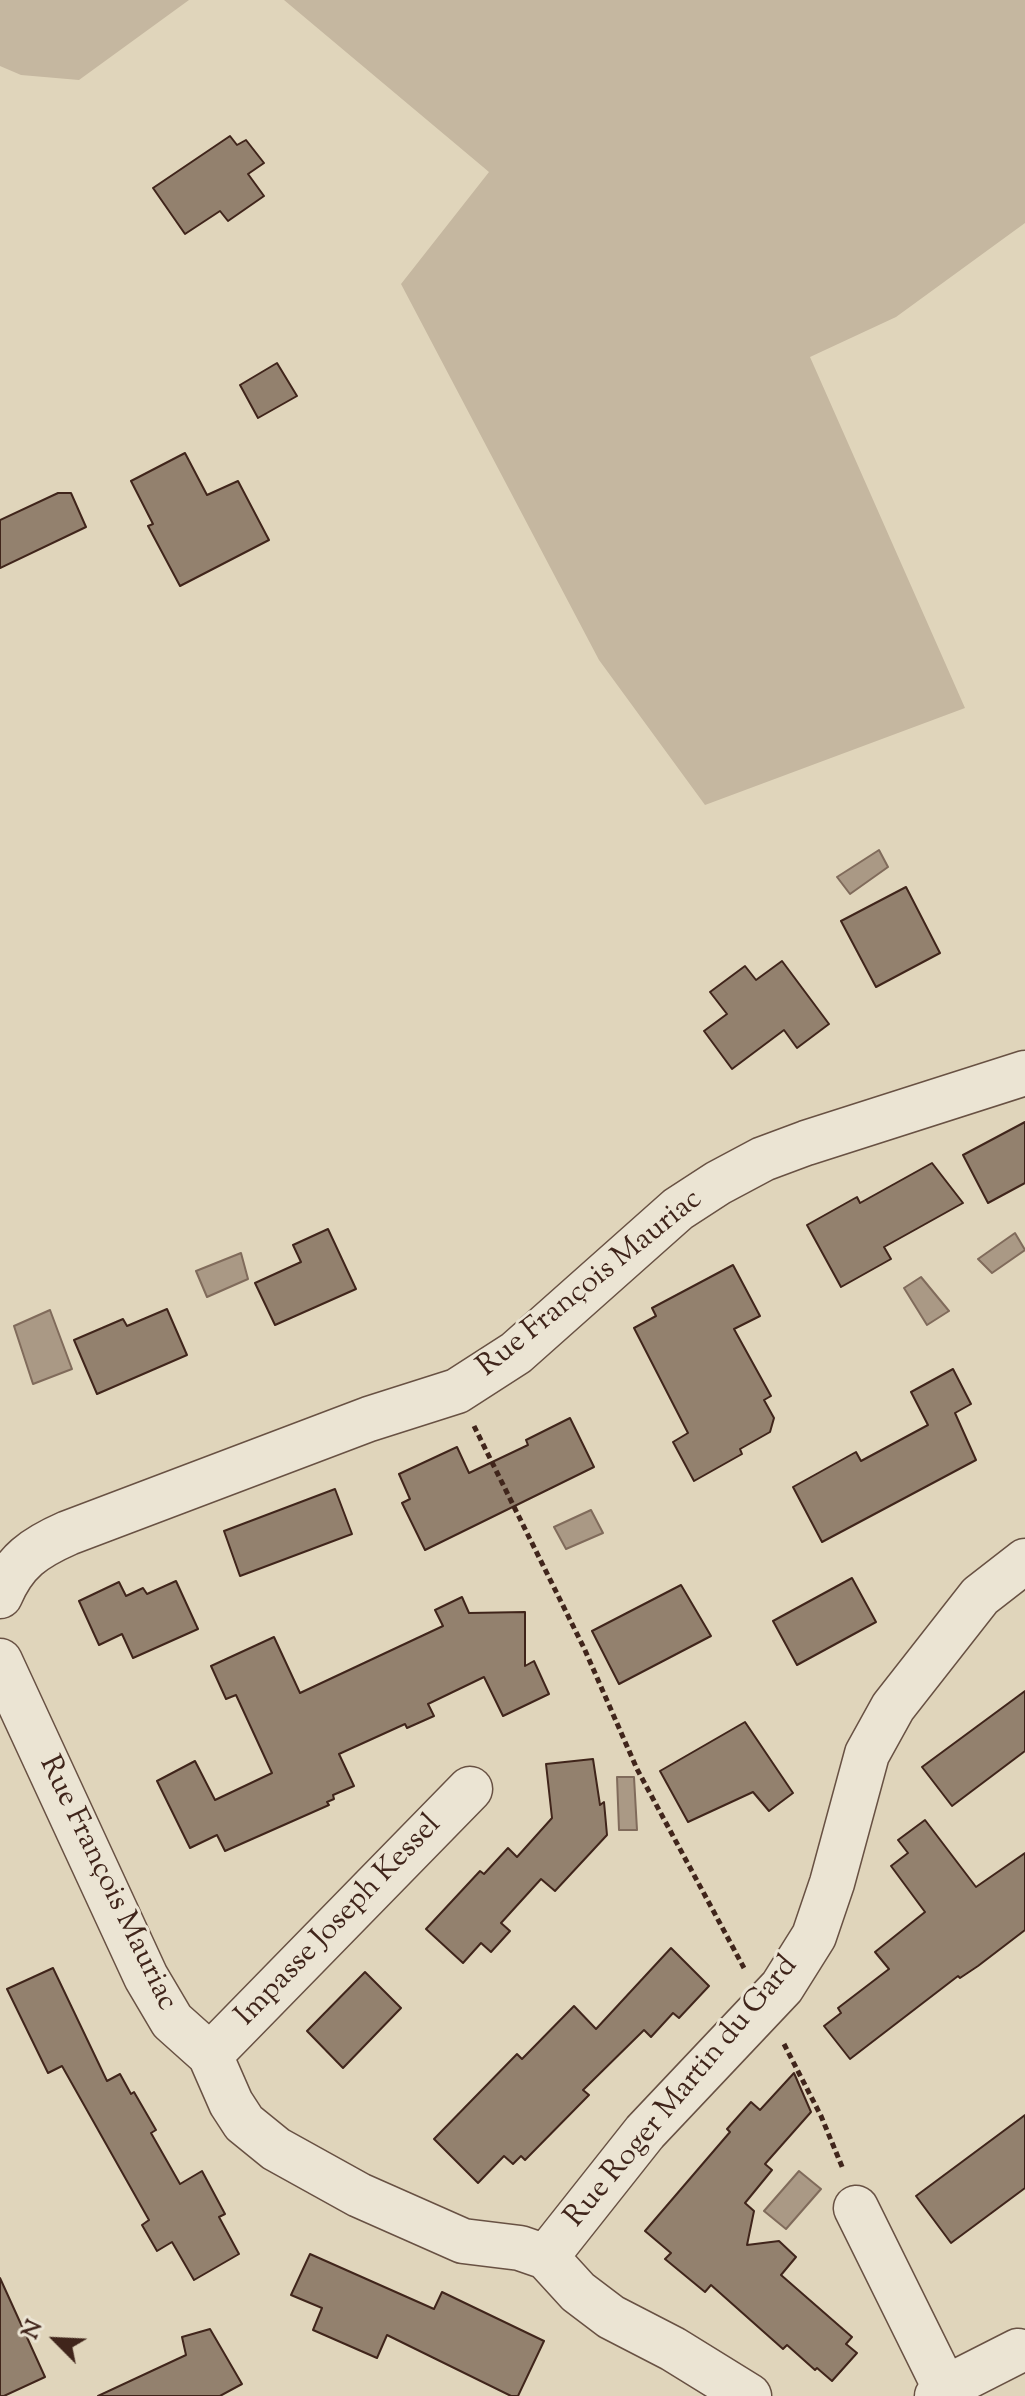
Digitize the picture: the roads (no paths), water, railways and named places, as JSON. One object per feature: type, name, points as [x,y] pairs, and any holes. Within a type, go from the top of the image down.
[{"type":"street","name":"Rue François Mauriac","points":[[0,1596],[7,1580],[28,1554],[57,1538],[369,1419],[457,1391],[516,1353],[678,1209],[763,1159],[1025,1073]]},
{"type":"street","name":"Rue Roger Martin du Gard","points":[[546,2257],[645,2132],[782,1987],[814,1936],[832,1883],[867,1754],[893,1707],[980,1596],[1025,1561]]},
{"type":"street","name":"Rue François Mauriac","points":[[0,1661],[146,1977],[172,2021],[210,2055],[231,2103],[244,2123],[276,2149],[359,2195],[463,2241],[520,2248],[546,2257]]},
{"type":"street","name":"Impasse Joseph Kessel","points":[[210,2055],[470,1789]]},
{"type":"street","points":[[856,2208],[954,2393],[1022,2347]]},
{"type":"street","points":[[546,2257],[578,2292],[611,2317],[673,2349],[732,2389]]},
{"type":"street","points":[[995,2396],[1022,2347]]}]
